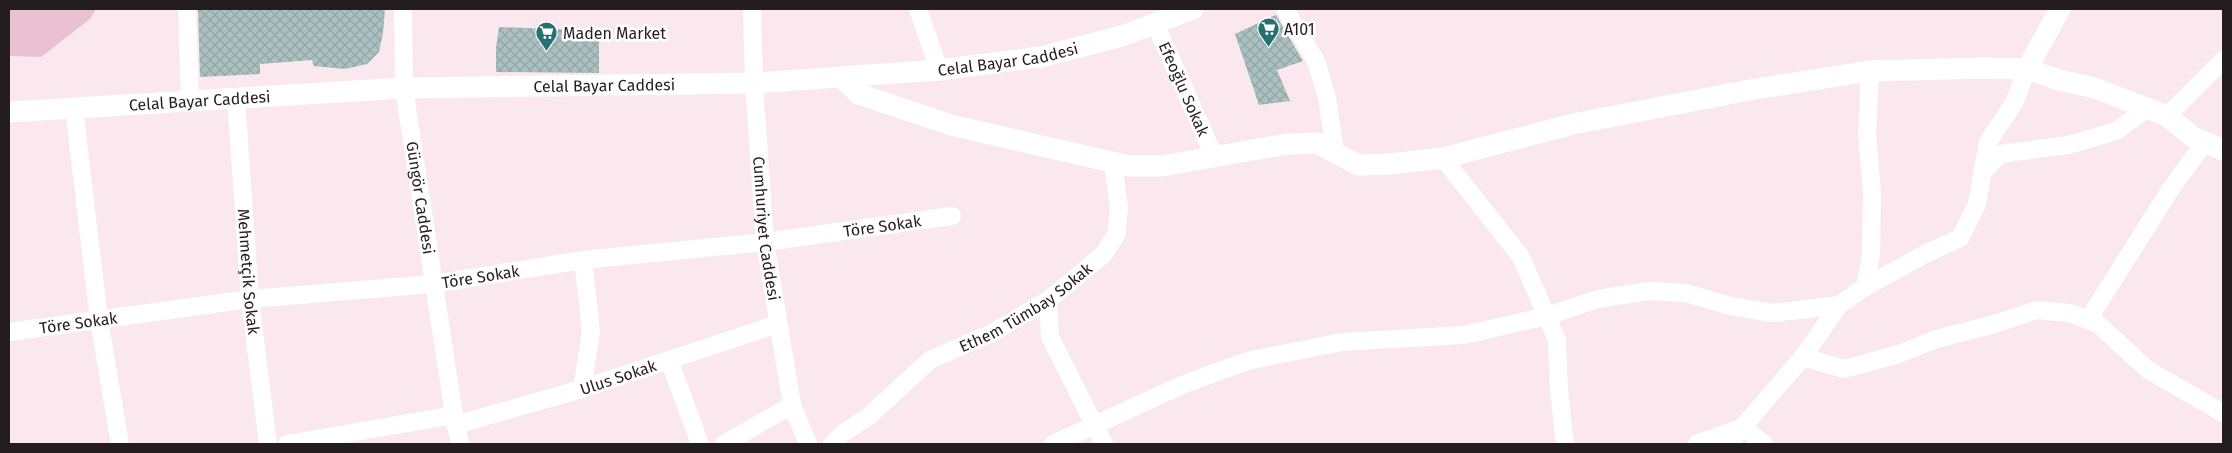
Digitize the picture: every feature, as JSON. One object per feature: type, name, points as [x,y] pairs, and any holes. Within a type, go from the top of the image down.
[{"type":"street","points":[[187,9],[190,101]]},
{"type":"street","name":"Güngör Caddesi","points":[[403,9],[404,88],[454,420],[460,444]]},
{"type":"street","name":"Cumhuriyet Caddesi","points":[[752,9],[754,83],[766,242],[792,404],[808,444]]},
{"type":"street","points":[[918,9],[939,70]]},
{"type":"street","name":"Celal Bayar Caddesi","points":[[9,112],[404,88],[754,83],[939,70],[1041,57],[1122,36],[1192,9]]},
{"type":"street","points":[[1285,9],[1316,61],[1327,98],[1335,151]]},
{"type":"street","points":[[1728,444],[1803,357],[1839,305],[1865,287],[1927,253],[1960,238],[1977,204],[1988,142],[2014,103],[2027,69],[2060,9]]},
{"type":"street","name":"Efeoğlu Sokak","points":[[1155,23],[1214,156]]},
{"type":"street","points":[[1982,173],[2000,154],[2068,145],[2116,131],[2158,111],[2223,60]]},
{"type":"street","points":[[841,77],[859,94],[951,126],[1113,163],[1129,166],[1162,166],[1287,144],[1317,144],[1335,151],[1358,164],[1390,164],[1443,158],[1583,122],[1755,88],[1870,71],[1982,68],[2027,69],[2059,80],[2095,88],[2158,111],[2193,137],[2214,146],[2170,190],[2088,320]]},
{"type":"street","points":[[1865,287],[1871,254],[1872,192],[1867,135],[1870,71]]},
{"type":"street","name":"Mehmetçik Sokak","points":[[236,98],[250,299],[268,444]]},
{"type":"street","points":[[74,108],[99,320],[120,444]]},
{"type":"street","points":[[1443,158],[1522,257],[1557,340],[1558,390],[1565,444]]},
{"type":"street","name":"Ethem Tümbay Sokak","points":[[832,444],[843,433],[869,416],[930,360],[992,333],[1048,300],[1103,254],[1116,235],[1119,208],[1113,163]]},
{"type":"street","name":"Töre Sokak","points":[[9,332],[250,299],[434,284],[583,260],[766,242],[952,216]]},
{"type":"street","points":[[582,389],[591,331],[583,260]]},
{"type":"street","points":[[1053,444],[1182,385],[1248,361],[1342,342],[1464,335],[1546,316],[1598,299],[1648,291],[1686,293],[1730,306],[1773,314],[1839,305]]},
{"type":"street","points":[[1048,300],[1050,337],[1104,444]]},
{"type":"street","points":[[1803,357],[1844,369],[1899,354],[1936,338],[1991,325],[2037,310],[2070,313],[2098,324],[2148,370],[2223,413]]},
{"type":"street","name":"Ulus Sokak","points":[[286,444],[454,420],[582,389],[778,324]]},
{"type":"street","points":[[669,360],[700,444]]},
{"type":"street","points":[[724,444],[792,404]]},
{"type":"street","points":[[1697,444],[1743,427]]},
{"type":"street","points":[[1743,427],[1764,444]]},
{"type":"shaded area","points":[[9,9],[96,9],[90,19],[41,57],[9,56]]},
{"type":"building","points":[[198,9],[385,9],[379,52],[367,64],[345,69],[314,66],[312,60],[260,64],[260,74],[200,77]]},
{"type":"building","name":"A101","points":[[1276,15],[1303,61],[1277,70],[1290,101],[1259,105],[1235,34]]},
{"type":"building","name":"Maden Market","points":[[499,27],[599,31],[599,73],[496,72],[496,48]]},
{"type":"place","name":"A101","points":[[1268,48]]},
{"type":"place","name":"Maden Market","points":[[547,52]]}]
